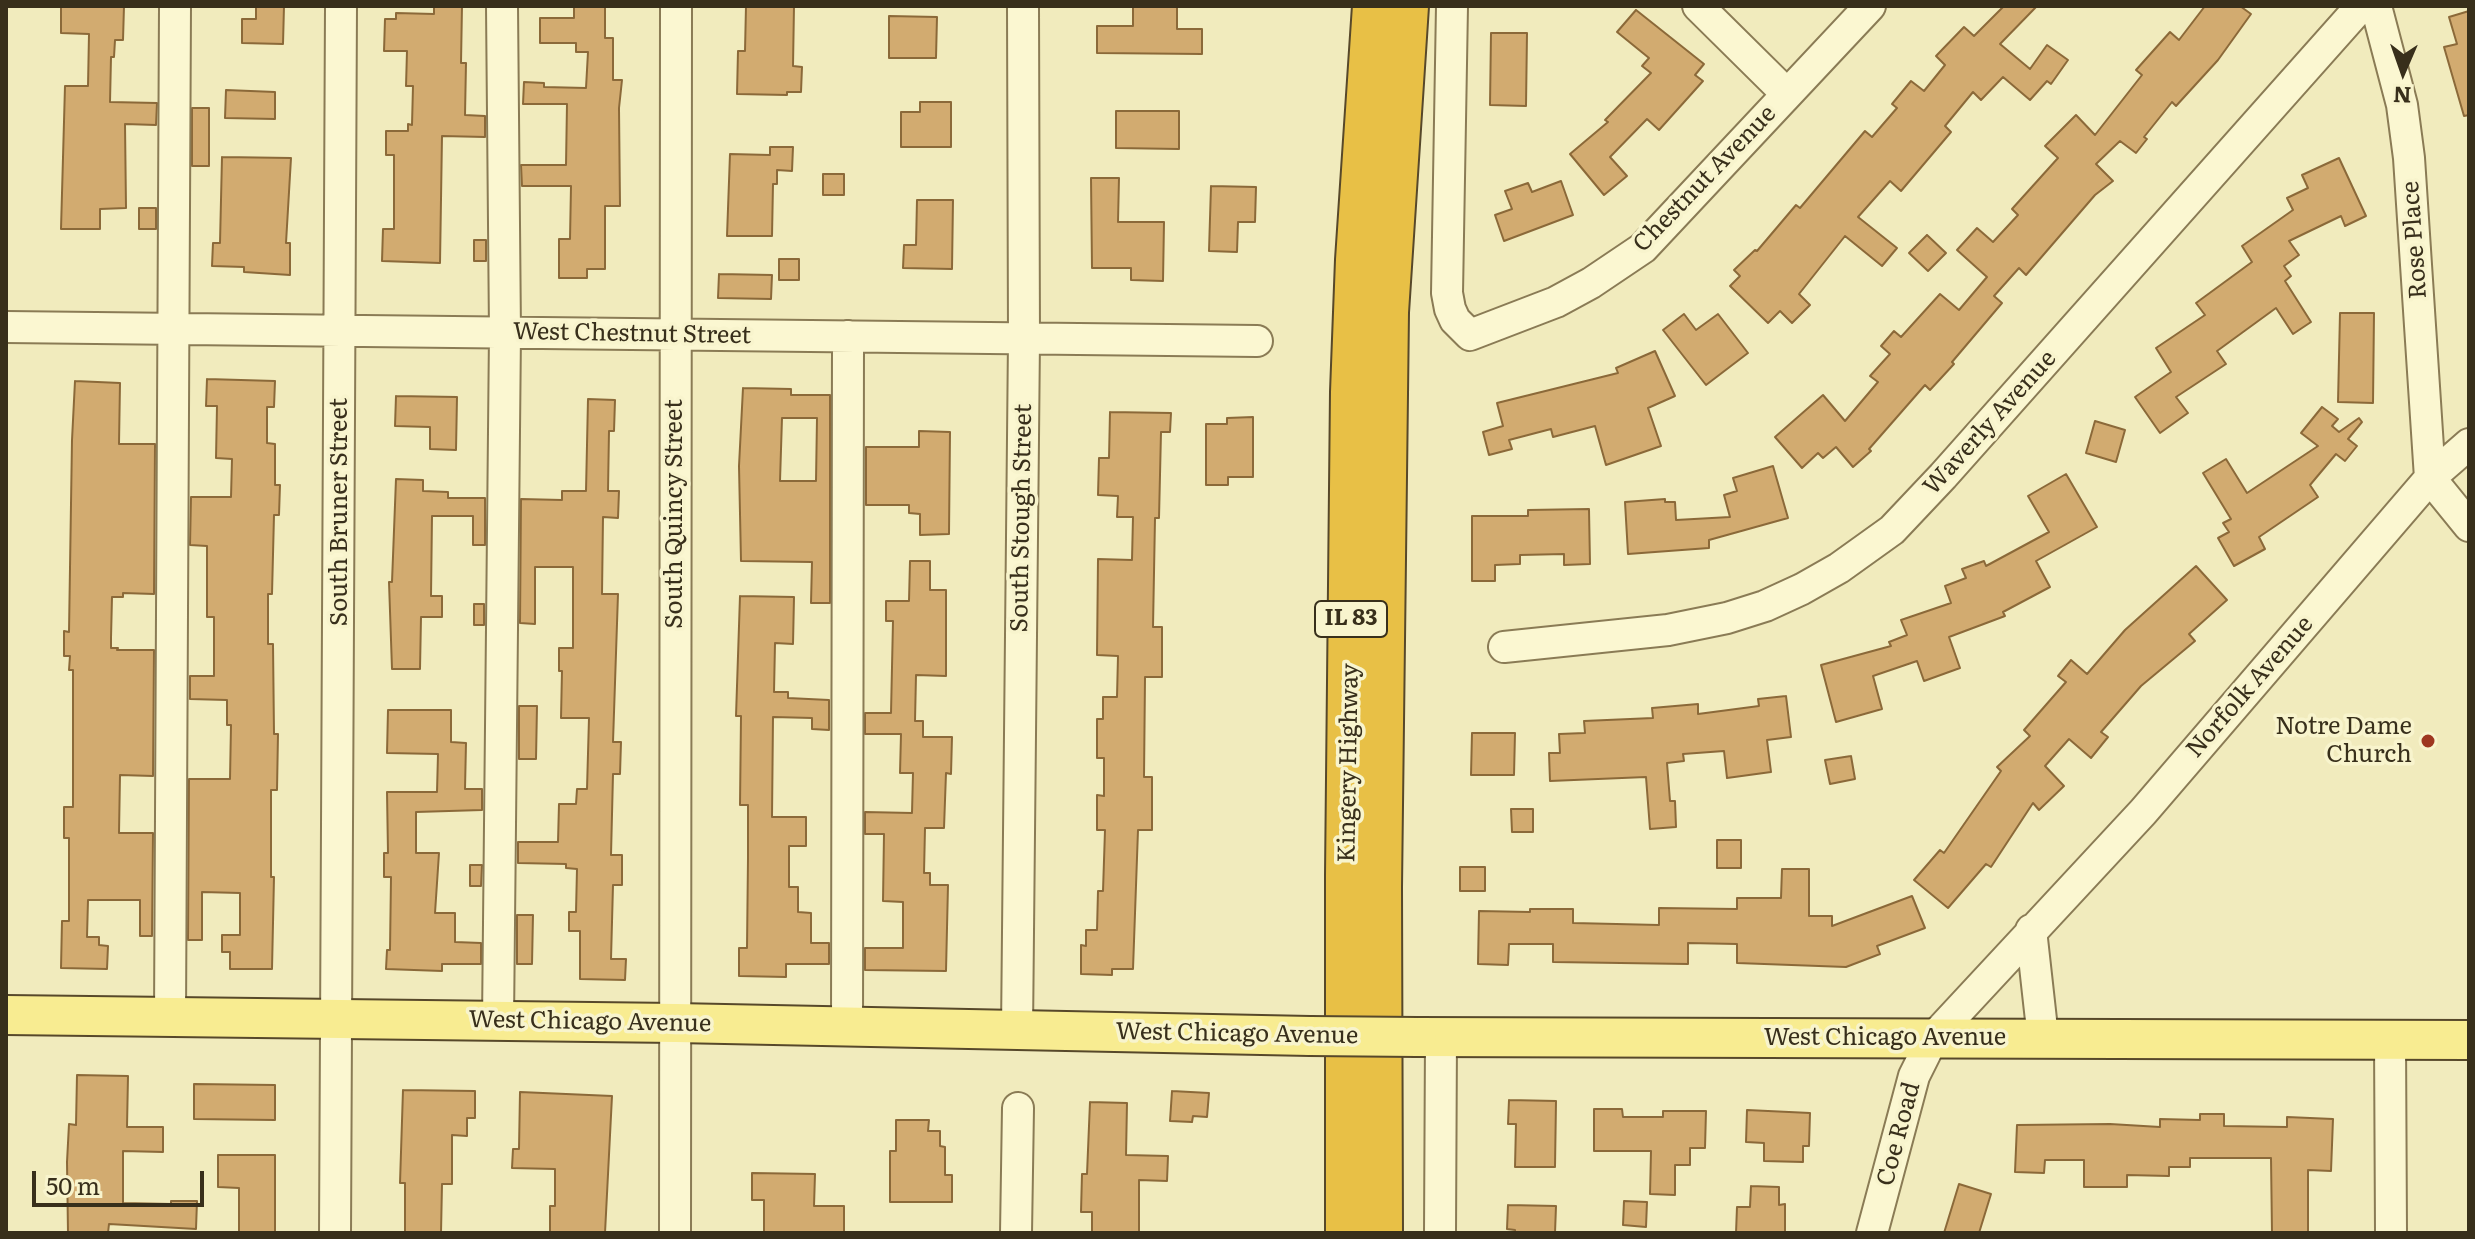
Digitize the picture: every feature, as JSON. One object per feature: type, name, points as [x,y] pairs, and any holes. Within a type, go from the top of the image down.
[{"type":"highway","name":"Kingery Highway","points":[[1348,1233],[1353,392],[1358,260],[1375,6]]},
{"type":"highway","name":"Kingery Highway","points":[[1380,1233],[1380,825],[1386,328],[1406,6]]},
{"type":"main road","name":"West Chicago Avenue","points":[[6,1015],[676,1023],[1429,1038],[2469,1040]]},
{"type":"street","points":[[170,1017],[175,6]]},
{"type":"street","name":"South Bruner Street","points":[[335,1233],[341,6]]},
{"type":"street","points":[[498,1021],[505,333],[502,6]]},
{"type":"street","name":"South Quincy Street","points":[[675,1233],[676,6]]},
{"type":"street","name":"South Stough Street","points":[[1017,1030],[1024,339],[1023,6]]},
{"type":"street","name":"Chestnut Avenue","points":[[1452,6],[1447,293],[1455,320],[1470,335],[1556,302],[1643,248],[1870,6]]},
{"type":"street","points":[[1698,6],[1787,94]]},
{"type":"street","name":"Waverly Avenue","points":[[1504,647],[1668,630],[1727,618],[1765,606],[1802,589],[1839,568],[1892,530],[2361,6]]},
{"type":"street","name":"Rose Place","points":[[2376,6],[2402,105],[2409,158],[2430,478]]},
{"type":"street","name":"West Chestnut Street","points":[[6,327],[1257,341]]},
{"type":"street","points":[[847,1027],[848,336]]},
{"type":"street","name":"Norfolk Avenue","points":[[1933,1038],[2143,812],[2430,478],[2469,444]]},
{"type":"street","points":[[2430,478],[2469,526]]},
{"type":"street","points":[[2031,930],[2043,1038]]},
{"type":"street","points":[[1429,1038],[1440,1233]]},
{"type":"street","name":"Coe Road","points":[[1872,1233],[1914,1076],[1933,1038]]},
{"type":"street","points":[[2390,1039],[2391,1233]]},
{"type":"street","points":[[1016,1233],[1018,1108]]},
{"type":"building","points":[[61,6],[124,6],[123,40],[115,40],[114,57],[111,57],[110,102],[157,103],[156,125],[125,124],[126,208],[100,209],[100,229],[61,229],[65,86],[88,86],[89,34],[61,33]]},
{"type":"building","points":[[256,6],[284,6],[283,44],[242,43],[242,19],[256,19]]},
{"type":"building","points":[[434,6],[462,6],[461,63],[466,63],[465,115],[485,116],[485,137],[442,136],[440,263],[382,261],[383,229],[394,229],[394,155],[386,155],[386,131],[408,131],[408,124],[412,125],[413,86],[406,86],[407,51],[384,51],[385,19],[396,19],[396,13],[434,14]]},
{"type":"building","points":[[574,6],[605,6],[605,38],[613,38],[613,80],[622,80],[619,108],[620,206],[605,206],[605,269],[587,269],[587,278],[559,278],[559,239],[570,239],[571,186],[522,186],[521,165],[566,165],[567,104],[523,104],[524,82],[544,83],[544,87],[586,88],[588,52],[576,52],[576,43],[540,43],[540,18],[574,18]]},
{"type":"building","points":[[746,6],[794,6],[793,66],[802,67],[801,92],[787,92],[787,95],[737,94],[738,51],[745,51]]},
{"type":"building","points":[[1133,6],[1177,6],[1177,29],[1202,29],[1202,54],[1097,53],[1097,26],[1133,26]]},
{"type":"building","points":[[2004,6],[2037,6],[2000,44],[2030,69],[2047,45],[2068,60],[2051,84],[2047,81],[2030,100],[2003,77],[1981,100],[1973,92],[1945,126],[1951,132],[1901,191],[1890,181],[1858,217],[1897,248],[1882,266],[1845,236],[1799,294],[1810,305],[1792,323],[1780,311],[1768,323],[1730,286],[1740,276],[1734,270],[1757,251],[1796,205],[1800,208],[1865,131],[1872,137],[1897,108],[1892,104],[1911,81],[1924,91],[1945,65],[1936,56],[1964,27],[1974,36]]},
{"type":"building","points":[[2205,6],[2240,6],[2251,14],[2218,60],[2176,106],[2172,102],[2144,137],[2147,139],[2136,153],[2120,141],[2096,164],[2113,181],[2095,195],[2026,275],[2019,268],[1994,296],[2002,303],[1952,362],[1954,364],[1930,390],[1925,385],[1869,449],[1871,451],[1853,467],[1836,447],[1823,458],[1818,453],[1802,468],[1775,437],[1823,395],[1845,421],[1878,382],[1870,376],[1890,354],[1881,346],[1894,331],[1901,337],[1940,294],[1959,310],[1987,277],[1957,250],[1977,228],[1993,242],[2018,215],[2012,209],[2058,158],[2045,146],[2076,115],[2095,135],[2142,75],[2136,70],[2170,32],[2179,40]]},
{"type":"building","points":[[1636,10],[1704,64],[1695,75],[1703,81],[1659,130],[1647,119],[1610,157],[1627,176],[1604,195],[1570,154],[1608,122],[1605,120],[1651,73],[1642,66],[1649,58],[1617,32]]},
{"type":"building","points":[[2469,11],[2469,115],[2464,116],[2444,47],[2457,44],[2449,17]]},
{"type":"building","points":[[889,16],[937,17],[936,58],[889,58]]},
{"type":"building","points":[[1491,33],[1527,33],[1526,106],[1490,105]]},
{"type":"building","points":[[226,90],[275,92],[275,119],[225,118]]},
{"type":"building","points":[[920,102],[951,102],[951,147],[901,147],[901,112],[920,112]]},
{"type":"building","points":[[192,108],[209,108],[209,166],[192,166]]},
{"type":"building","points":[[1116,111],[1179,111],[1179,149],[1116,148]]},
{"type":"building","points":[[770,147],[793,147],[792,171],[777,170],[777,184],[773,184],[772,236],[727,236],[730,154],[770,155]]},
{"type":"building","points":[[222,157],[291,158],[286,243],[290,243],[290,275],[244,272],[244,267],[212,266],[213,243],[220,243]]},
{"type":"building","points":[[2339,158],[2366,216],[2345,226],[2341,216],[2289,241],[2299,255],[2284,266],[2291,276],[2285,281],[2311,322],[2293,334],[2276,308],[2217,351],[2226,364],[2176,397],[2188,413],[2160,433],[2135,397],[2171,372],[2156,348],[2205,315],[2196,303],[2252,262],[2242,246],[2293,210],[2287,198],[2308,188],[2302,175]]},
{"type":"building","points":[[823,174],[844,174],[844,195],[823,195]]},
{"type":"building","points":[[1091,178],[1119,178],[1118,222],[1164,222],[1163,281],[1131,280],[1131,268],[1092,268]]},
{"type":"building","points":[[1561,181],[1573,215],[1504,241],[1495,215],[1512,209],[1505,191],[1528,183],[1532,192]]},
{"type":"building","points":[[1211,186],[1256,187],[1255,222],[1238,222],[1237,252],[1209,251]]},
{"type":"building","points":[[917,200],[953,200],[952,269],[903,268],[904,245],[916,245]]},
{"type":"building","points":[[139,208],[156,208],[156,229],[139,229]]},
{"type":"building","points":[[1927,235],[1946,253],[1928,271],[1909,253]]},
{"type":"building","points":[[474,240],[486,240],[486,261],[474,261]]},
{"type":"building","points":[[779,259],[799,259],[799,280],[779,280]]},
{"type":"building","points":[[719,274],[772,275],[771,299],[718,298]]},
{"type":"building","points":[[2340,313],[2374,313],[2373,403],[2338,402]]},
{"type":"building","points":[[1684,314],[1696,330],[1718,314],[1748,353],[1706,385],[1663,330]]},
{"type":"building","points":[[1655,351],[1675,396],[1648,408],[1661,446],[1606,465],[1595,426],[1553,437],[1551,429],[1509,440],[1512,449],[1489,455],[1483,432],[1503,426],[1497,403],[1618,373],[1616,368]]},
{"type":"building","points":[[207,379],[275,381],[274,407],[267,407],[267,443],[275,444],[275,485],[280,485],[279,515],[274,515],[272,594],[268,594],[268,644],[273,644],[274,734],[278,734],[277,790],[271,790],[271,877],[274,877],[272,969],[230,969],[230,952],[222,952],[222,935],[240,935],[240,893],[202,892],[202,940],[188,940],[189,779],[230,779],[231,725],[227,725],[227,700],[190,699],[190,676],[214,676],[214,617],[207,617],[207,546],[190,545],[191,497],[231,497],[232,459],[216,458],[217,406],[206,406]]},
{"type":"building","points":[[75,381],[120,383],[119,444],[155,444],[154,594],[123,593],[123,597],[112,597],[111,638],[111,648],[117,650],[154,650],[153,776],[120,775],[119,833],[153,833],[152,936],[140,936],[140,900],[88,900],[87,937],[99,937],[99,945],[108,946],[107,969],[61,968],[62,921],[69,921],[69,838],[64,838],[64,807],[73,807],[73,670],[69,670],[70,656],[64,656],[64,631],[69,632]]},
{"type":"building","points":[[743,388],[791,389],[791,395],[830,395],[830,603],[811,603],[812,562],[741,561],[739,466]],"holes":[[[782,418],[817,418],[816,481],[780,481]]]},
{"type":"building","points":[[396,396],[457,397],[456,450],[430,449],[430,427],[395,426]]},
{"type":"building","points":[[588,399],[615,400],[614,431],[609,431],[608,491],[619,491],[618,518],[603,517],[602,594],[618,594],[613,742],[621,742],[620,774],[613,774],[611,855],[622,855],[622,885],[613,885],[611,959],[626,959],[625,980],[580,979],[580,931],[569,931],[569,912],[576,912],[577,869],[566,868],[566,864],[518,863],[518,842],[558,842],[559,804],[576,804],[577,789],[587,789],[589,718],[561,718],[559,648],[573,648],[573,567],[535,567],[535,624],[520,623],[521,499],[562,500],[562,491],[586,491]]},
{"type":"building","points":[[2322,407],[2338,419],[2332,426],[2339,432],[2359,418],[2362,422],[2348,439],[2357,446],[2345,461],[2336,454],[2310,485],[2318,497],[2259,537],[2265,549],[2234,566],[2218,538],[2229,532],[2223,523],[2231,519],[2203,473],[2226,459],[2247,493],[2318,446],[2301,433]]},
{"type":"building","points":[[1110,412],[1171,413],[1170,432],[1161,432],[1159,518],[1155,518],[1153,627],[1162,627],[1162,677],[1145,677],[1144,777],[1152,777],[1152,830],[1138,830],[1133,969],[1112,969],[1112,975],[1081,974],[1081,945],[1086,946],[1086,930],[1097,930],[1098,891],[1103,891],[1105,830],[1097,830],[1097,795],[1104,796],[1104,758],[1097,758],[1097,719],[1103,719],[1103,697],[1117,697],[1118,656],[1097,655],[1098,559],[1132,560],[1133,517],[1117,517],[1118,496],[1098,495],[1099,458],[1109,458]]},
{"type":"building","points":[[1253,417],[1253,477],[1228,477],[1228,485],[1206,485],[1206,424],[1227,424],[1227,418]]},
{"type":"building","points":[[2095,421],[2125,430],[2116,462],[2086,453]]},
{"type":"building","points":[[919,431],[950,432],[949,534],[920,535],[920,514],[909,513],[909,505],[866,505],[866,447],[919,447]]},
{"type":"building","points":[[1773,466],[1788,518],[1709,540],[1709,548],[1628,554],[1625,502],[1665,499],[1665,502],[1675,502],[1676,520],[1730,517],[1724,495],[1737,491],[1733,478]]},
{"type":"building","points":[[2066,474],[2097,527],[2036,561],[2050,587],[2003,612],[2005,616],[1949,637],[1960,668],[1924,681],[1917,661],[1873,676],[1882,709],[1836,722],[1821,665],[1891,646],[1889,642],[1907,635],[1901,620],[1951,603],[1945,586],[1966,578],[1962,569],[1984,561],[1986,566],[2049,532],[2028,496]]},
{"type":"building","points":[[396,479],[423,480],[423,491],[448,492],[448,498],[485,498],[485,545],[473,545],[473,516],[432,516],[431,596],[442,596],[442,617],[421,617],[420,669],[392,669],[389,582],[392,582]]},
{"type":"building","points":[[1589,509],[1590,564],[1564,565],[1564,554],[1520,555],[1520,564],[1495,565],[1495,581],[1472,581],[1472,516],[1528,516],[1528,510]]},
{"type":"building","points":[[910,561],[930,561],[930,590],[946,590],[946,676],[916,675],[915,721],[923,721],[923,737],[952,737],[951,774],[946,773],[944,828],[925,828],[924,873],[930,873],[930,885],[948,885],[946,971],[865,970],[865,948],[903,948],[903,902],[883,901],[884,834],[865,834],[865,812],[912,813],[913,773],[900,773],[901,734],[865,734],[865,713],[891,713],[893,621],[886,621],[886,601],[909,601]]},
{"type":"building","points":[[2196,566],[2227,600],[2189,634],[2195,641],[2141,686],[2101,732],[2108,737],[2091,758],[2069,739],[2045,766],[2064,786],[2039,810],[2033,803],[1991,867],[1986,864],[1948,908],[1914,880],[1940,850],[1944,853],[2001,771],[1997,767],[2030,736],[2024,730],[2066,682],[2058,676],[2071,660],[2087,674],[2125,630]]},
{"type":"building","points":[[740,596],[794,597],[793,644],[775,643],[774,692],[788,692],[788,698],[829,700],[829,730],[812,729],[812,718],[773,717],[772,817],[806,817],[806,846],[789,846],[789,887],[798,887],[798,912],[811,913],[811,943],[829,943],[829,964],[786,964],[786,977],[739,976],[739,948],[747,948],[748,858],[748,805],[740,805],[741,716],[736,716]]},
{"type":"building","points":[[474,604],[484,604],[484,625],[474,625]]},
{"type":"building","points":[[1786,696],[1791,737],[1767,740],[1771,772],[1727,778],[1724,751],[1683,754],[1684,761],[1667,763],[1670,801],[1675,801],[1676,827],[1650,829],[1646,777],[1550,781],[1549,753],[1560,753],[1559,734],[1585,733],[1584,721],[1653,718],[1652,708],[1698,704],[1698,714],[1759,706],[1758,699]]},
{"type":"building","points":[[519,706],[537,706],[536,759],[519,759]]},
{"type":"building","points":[[388,710],[451,710],[451,742],[466,743],[465,789],[482,789],[482,810],[416,812],[416,853],[439,853],[435,913],[455,913],[455,942],[481,943],[481,964],[442,964],[442,971],[386,969],[387,950],[390,950],[391,877],[384,877],[384,853],[388,853],[387,792],[437,792],[438,754],[387,753]]},
{"type":"building","points":[[1472,733],[1515,733],[1514,775],[1471,775]]},
{"type":"building","points":[[1851,756],[1855,779],[1830,784],[1825,760]]},
{"type":"building","points":[[1511,809],[1533,809],[1533,832],[1512,832]]},
{"type":"building","points":[[1717,840],[1741,840],[1741,868],[1717,868]]},
{"type":"building","points":[[470,865],[482,865],[481,886],[470,886]]},
{"type":"building","points":[[1460,867],[1485,867],[1485,891],[1460,891]]},
{"type":"building","points":[[1782,869],[1809,869],[1809,916],[1832,916],[1832,926],[1912,896],[1925,928],[1877,946],[1880,954],[1846,967],[1737,963],[1737,944],[1688,943],[1688,964],[1553,962],[1553,944],[1509,944],[1508,965],[1478,964],[1479,911],[1573,909],[1573,923],[1659,925],[1659,908],[1737,909],[1737,898],[1781,898]]},
{"type":"building","points":[[517,915],[533,915],[532,964],[517,964]]},
{"type":"building","points":[[77,1075],[128,1076],[127,1127],[163,1127],[163,1152],[123,1151],[123,1203],[197,1201],[196,1229],[109,1224],[108,1233],[68,1233],[69,1124],[76,1125]]},
{"type":"building","points":[[194,1084],[275,1085],[275,1120],[194,1119]]},
{"type":"building","points":[[403,1090],[475,1091],[475,1118],[467,1118],[467,1136],[452,1135],[452,1184],[442,1184],[441,1233],[405,1233],[405,1183],[400,1183]]},
{"type":"building","points":[[1172,1091],[1209,1093],[1207,1117],[1193,1116],[1192,1122],[1170,1121]]},
{"type":"building","points":[[520,1092],[612,1096],[605,1233],[550,1233],[550,1206],[555,1206],[555,1169],[512,1168],[513,1149],[519,1149]]},
{"type":"building","points":[[1509,1100],[1556,1101],[1555,1167],[1515,1167],[1516,1124],[1508,1124]]},
{"type":"building","points":[[1090,1102],[1127,1103],[1126,1155],[1168,1156],[1167,1181],[1139,1180],[1139,1233],[1092,1233],[1092,1212],[1081,1212],[1082,1174],[1087,1174]]},
{"type":"building","points":[[1594,1109],[1622,1109],[1623,1117],[1663,1117],[1663,1111],[1706,1111],[1705,1148],[1690,1148],[1690,1165],[1675,1165],[1675,1195],[1650,1194],[1651,1151],[1594,1151]]},
{"type":"building","points":[[1747,1110],[1810,1113],[1809,1146],[1803,1146],[1803,1162],[1764,1161],[1764,1143],[1746,1142]]},
{"type":"building","points":[[2200,1114],[2224,1114],[2224,1126],[2287,1127],[2287,1117],[2333,1119],[2331,1171],[2308,1170],[2308,1233],[2272,1233],[2271,1158],[2190,1158],[2190,1167],[2169,1167],[2169,1176],[2127,1175],[2127,1187],[2084,1187],[2084,1160],[2045,1160],[2044,1173],[2015,1172],[2017,1125],[2160,1127],[2160,1119],[2200,1120]]},
{"type":"building","points":[[896,1120],[929,1120],[928,1131],[940,1131],[940,1146],[945,1147],[945,1175],[952,1175],[952,1202],[890,1202],[890,1151],[896,1151]]},
{"type":"building","points":[[218,1155],[275,1155],[275,1233],[239,1233],[239,1188],[218,1187]]},
{"type":"building","points":[[752,1173],[815,1174],[814,1206],[844,1206],[844,1233],[764,1233],[764,1200],[752,1200]]},
{"type":"building","points":[[1959,1184],[1991,1194],[1979,1233],[1944,1233]]},
{"type":"building","points":[[1751,1186],[1779,1187],[1779,1205],[1785,1204],[1785,1233],[1736,1233],[1737,1207],[1750,1207]]},
{"type":"building","points":[[1624,1201],[1647,1202],[1646,1227],[1623,1225]]},
{"type":"building","points":[[1508,1205],[1556,1206],[1555,1233],[1515,1233],[1515,1230],[1507,1229]]},
{"type":"place","name":"Notre Dame Church","points":[[2428,741]]}]
